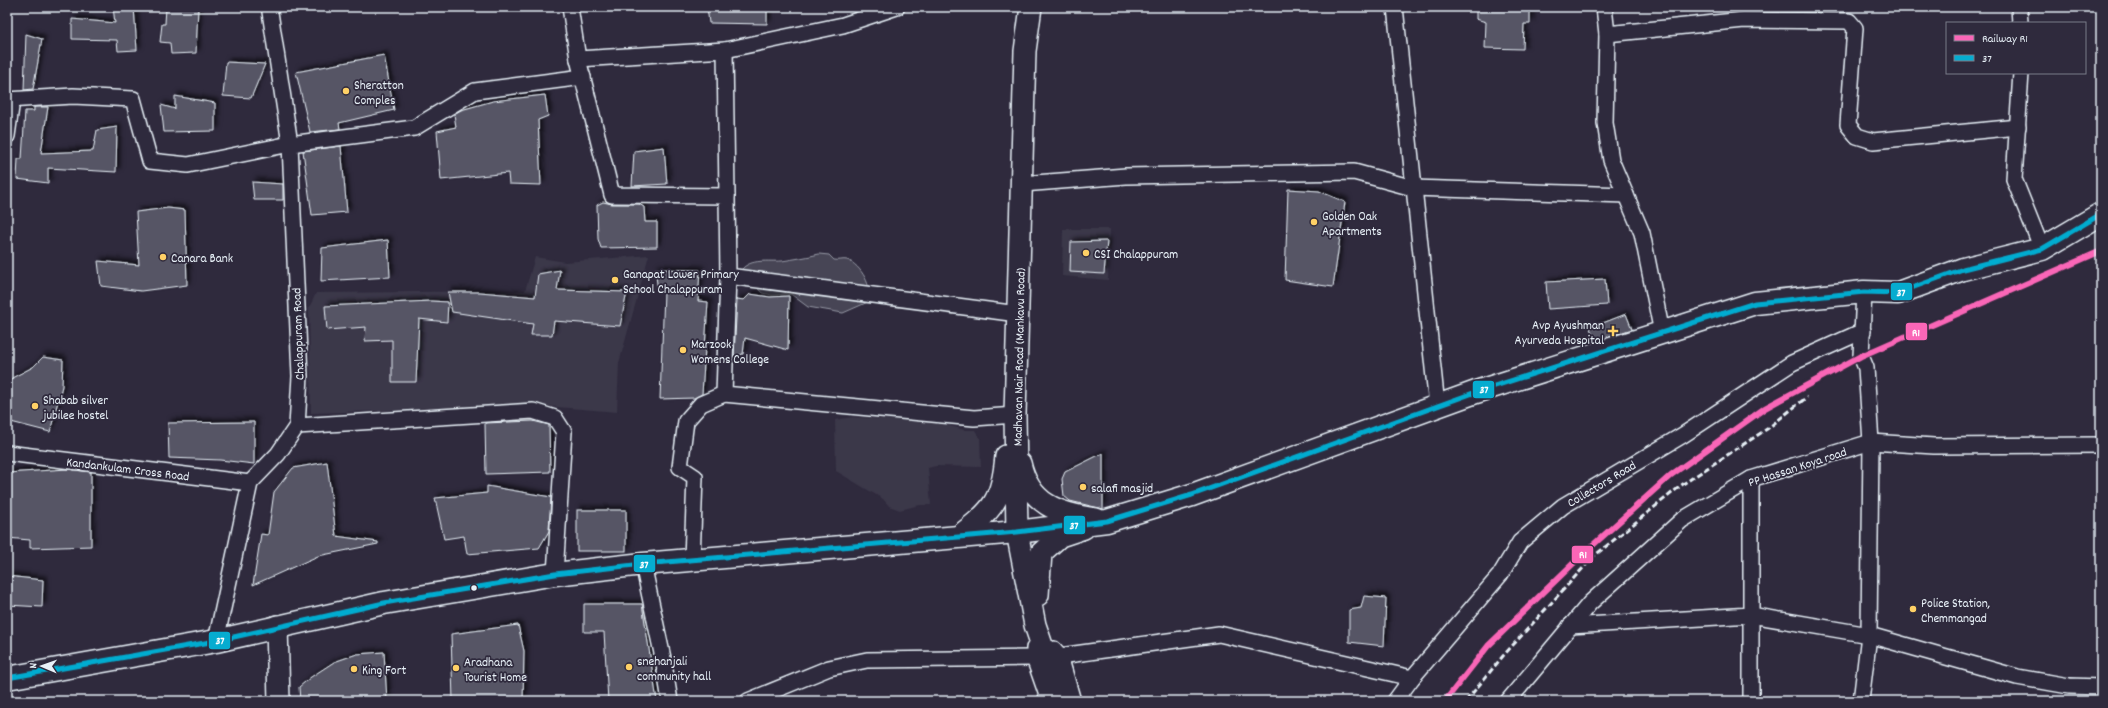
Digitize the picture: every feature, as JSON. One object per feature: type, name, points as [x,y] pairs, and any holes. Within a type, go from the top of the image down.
[{"type":"main road","name":"Madhavan Nair Road (Mankavu Road)","points":[[1031,7],[1025,51],[1015,415],[1018,532],[1034,616],[1061,701]]},
{"type":"main road","points":[[1034,616],[1041,553],[1060,536],[1192,495],[1437,406],[1755,303],[1864,292],[1898,293],[1963,269],[2042,249],[2101,214]]},
{"type":"main road","points":[[958,537],[987,514],[998,499],[1004,480],[1009,433],[1015,415]]},
{"type":"main road","points":[[1016,444],[1025,480],[1036,495],[1053,510],[1070,516],[1107,521]]},
{"type":"main road","points":[[7,678],[216,641],[384,603],[555,574],[643,564],[1018,532],[1107,521]]},
{"type":"main road","points":[[277,626],[279,701]]},
{"type":"street","name":"Chalappuram Road","points":[[271,7],[270,12],[290,144],[300,376],[297,426]]},
{"type":"street","points":[[570,7],[578,59],[612,195],[727,196]]},
{"type":"street","points":[[578,59],[725,50],[843,25],[897,7]]},
{"type":"street","points":[[1395,7],[1437,406]]},
{"type":"street","points":[[1604,7],[1607,34],[1605,123],[1611,160],[1642,233],[1662,332]]},
{"type":"street","points":[[2019,7],[2020,22]]},
{"type":"street","points":[[1607,34],[1744,20],[1849,21],[1855,28],[1848,125],[1857,136],[1873,141],[2018,127]]},
{"type":"street","points":[[724,394],[728,276],[725,50]]},
{"type":"street","points":[[2022,74],[2014,179],[2042,249]]},
{"type":"street","points":[[7,136],[9,100],[73,96],[133,99],[150,161],[188,165],[290,144],[414,128],[475,91],[583,77]]},
{"type":"street","points":[[1022,184],[1126,176],[1354,172],[1413,188],[1626,195]]},
{"type":"street","points":[[728,276],[1018,314]]},
{"type":"street","points":[[1861,701],[1869,635],[1871,442],[1866,368],[1861,356],[1864,292]]},
{"type":"street","name":"Collectors Road","points":[[1395,701],[1412,678],[1500,574],[1520,542],[1563,506],[1683,435],[1792,363],[1863,331]]},
{"type":"street","points":[[692,560],[695,477],[680,468],[686,421],[701,404],[724,394],[974,418],[1015,415]]},
{"type":"street","points":[[216,641],[250,483],[278,454],[297,426],[532,411],[555,418],[564,432],[555,574]]},
{"type":"street","name":"PP Hassan Koya road","points":[[1508,701],[1590,603],[1682,520],[1751,480],[1871,442],[1934,446],[2101,445]]},
{"type":"street","name":"Kandankulam Cross Road","points":[[7,453],[250,483]]},
{"type":"street","points":[[1751,480],[1752,701]]},
{"type":"street","points":[[643,564],[663,658],[670,701]]},
{"type":"street","points":[[1570,626],[1752,615],[1869,635],[2017,677],[2069,686],[2101,686]]},
{"type":"street","points":[[1034,616],[1060,656],[1073,701]]},
{"type":"street","points":[[1034,616],[1034,658],[1049,701]]},
{"type":"street","points":[[1060,656],[1219,634],[1412,678]]},
{"type":"street","points":[[748,701],[829,668],[867,660],[1034,658]]},
{"type":"shaded area","name":"CSI Chalappuram","points":[[1063,229],[1110,229],[1108,280],[1062,276]]},
{"type":"shaded area","points":[[819,254],[829,255],[834,260],[847,260],[857,267],[868,284],[868,302],[843,313],[808,307],[792,295],[772,295],[762,293],[741,270],[745,266],[755,262],[782,261]]},
{"type":"shaded area","points":[[649,255],[619,363],[617,412],[545,406],[311,413],[309,308],[316,293],[525,291],[535,257],[565,262]]},
{"type":"shaded area","points":[[853,417],[939,422],[964,430],[975,430],[980,438],[981,467],[936,466],[928,468],[931,505],[920,505],[900,510],[889,506],[883,499],[836,471],[835,420]]},
{"type":"building","points":[[113,7],[134,7],[137,50],[118,51],[117,40],[72,39],[72,19],[115,23]]},
{"type":"building","points":[[166,7],[198,7],[196,53],[171,54],[170,43],[160,42],[162,24],[165,24]]},
{"type":"building","points":[[707,7],[767,7],[767,24],[709,23]]},
{"type":"building","points":[[1476,7],[1530,7],[1530,24],[1524,24],[1523,49],[1485,48],[1486,22],[1476,19]]},
{"type":"building","points":[[26,34],[42,39],[33,89],[24,90]]},
{"type":"building","name":"Sheratton Comples","points":[[384,55],[394,110],[339,123],[340,129],[310,132],[296,72]]},
{"type":"building","points":[[226,62],[265,64],[251,98],[223,96]]},
{"type":"building","points":[[545,95],[548,116],[538,120],[541,185],[509,184],[508,173],[441,180],[437,131],[456,127],[454,114],[461,110],[493,101]]},
{"type":"building","points":[[175,96],[215,103],[215,131],[164,132],[161,105],[175,109]]},
{"type":"building","points":[[34,107],[48,107],[41,153],[93,151],[97,130],[117,127],[116,172],[48,168],[48,183],[17,179],[18,159],[22,159],[25,111],[34,111]]},
{"type":"building","points":[[341,146],[347,212],[312,215],[303,151]]},
{"type":"building","points":[[664,147],[667,184],[632,186],[634,151]]},
{"type":"building","points":[[252,182],[283,184],[283,200],[254,200]]},
{"type":"building","name":"Golden Oak Apartments","points":[[1288,189],[1319,191],[1345,202],[1333,287],[1285,280]]},
{"type":"building","points":[[603,202],[612,204],[639,204],[644,207],[645,222],[657,222],[657,247],[601,248],[598,239],[597,205]]},
{"type":"building","name":"Canara Bank","points":[[168,208],[185,210],[187,285],[141,291],[101,286],[98,261],[139,265],[136,212]]},
{"type":"building","points":[[388,240],[390,277],[321,281],[322,248]]},
{"type":"building","points":[[1107,241],[1104,274],[1070,272],[1071,242]]},
{"type":"building","name":"Marzook Womens College","points":[[655,269],[700,270],[698,301],[708,302],[702,394],[694,398],[660,399],[664,292],[658,291]]},
{"type":"building","points":[[560,270],[557,290],[627,292],[620,326],[554,321],[552,335],[531,335],[533,324],[452,312],[448,292],[480,292],[535,297],[538,274]]},
{"type":"building","points":[[1605,279],[1607,305],[1548,309],[1546,282]]},
{"type":"building","points":[[750,294],[770,297],[789,296],[788,350],[745,338],[743,354],[734,356],[737,299],[744,300]]},
{"type":"building","points":[[431,301],[448,302],[447,322],[419,319],[416,382],[392,382],[392,340],[365,341],[366,327],[327,330],[325,306]]},
{"type":"building","points":[[1626,314],[1632,329],[1595,341],[1590,328]]},
{"type":"building","points":[[43,357],[63,360],[62,386],[50,432],[7,421],[7,387],[12,378],[33,367]]},
{"type":"building","points":[[533,421],[549,425],[550,472],[486,474],[485,423]]},
{"type":"building","points":[[254,422],[254,464],[220,460],[169,458],[168,423]]},
{"type":"building","name":"salafi masjid","points":[[1103,453],[1103,509],[1070,501],[1064,496],[1062,479],[1065,472]]},
{"type":"building","points":[[327,462],[336,536],[378,542],[378,544],[318,556],[253,585],[261,534],[268,535],[274,492],[293,468]]},
{"type":"building","points":[[67,469],[91,472],[91,546],[30,548],[30,540],[7,538],[7,473]]},
{"type":"building","points":[[487,486],[551,497],[549,531],[539,548],[467,554],[464,536],[444,539],[435,498],[487,493]]},
{"type":"building","points":[[577,510],[626,510],[626,551],[577,551]]},
{"type":"building","points":[[7,576],[43,580],[42,607],[7,605]]},
{"type":"building","points":[[1364,596],[1386,598],[1384,646],[1349,642],[1349,610],[1361,608]]},
{"type":"building","name":"snehanjali community hall","points":[[584,604],[642,604],[657,701],[608,701],[604,632],[584,632]]},
{"type":"building","points":[[518,625],[524,651],[523,701],[453,701],[451,634]]},
{"type":"building","name":"King Fort","points":[[384,652],[387,701],[300,701],[299,687],[334,662],[357,654]]},
{"type":"railway","points":[[1466,701],[1503,656],[1594,556],[1683,484],[1767,429],[1807,397]]},
{"type":"rail line","name":"R1","points":[[1445,701],[1488,646],[1583,554],[1671,475],[1765,408],[1861,356],[2101,251]]},
{"type":"transit line","name":"37","points":[[7,678],[216,641],[384,603],[555,574],[643,564],[1017,532],[1107,521],[1192,495],[1476,392],[1755,303],[1864,292],[1898,293],[1963,269],[2042,249],[2101,214]]},
{"type":"place","name":"Sheratton Comples","points":[[346,91]]},
{"type":"place","name":"Golden Oak Apartments","points":[[1314,222]]},
{"type":"place","name":"CSI Chalappuram","points":[[1086,253]]},
{"type":"place","name":"Canara Bank","points":[[163,257]]},
{"type":"place","name":"Ganapat Lower Primary School Chalappuram","points":[[615,280]]},
{"type":"place","name":"Avp Ayushman Ayurveda Hospital","points":[[1613,331]]},
{"type":"place","name":"Marzook Womens College","points":[[683,350]]},
{"type":"place","name":"Shabab silver jubilee hostel","points":[[35,406]]},
{"type":"place","name":"salafi masjid","points":[[1083,487]]},
{"type":"place","name":"Police Station, Chemmangad","points":[[1913,609]]},
{"type":"place","name":"snehanjali community hall","points":[[629,667]]},
{"type":"place","name":"Aradhana Tourist Home","points":[[456,668]]},
{"type":"place","name":"King Fort","points":[[354,669]]}]
